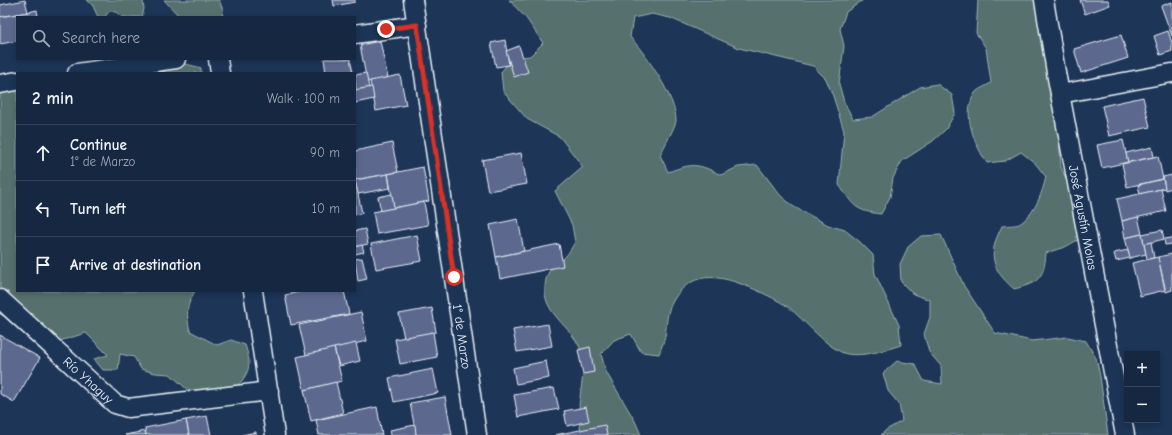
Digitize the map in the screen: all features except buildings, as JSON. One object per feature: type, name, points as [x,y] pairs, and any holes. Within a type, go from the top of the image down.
[{"type":"street","name":"1° de Marzo","points":[[413,0],[477,435]]},
{"type":"street","name":"José Agustín Molas","points":[[1044,0],[1060,94],[1125,435]]},
{"type":"street","points":[[356,34],[417,25]]},
{"type":"street","points":[[84,72],[169,60]]},
{"type":"street","points":[[218,60],[220,72]]},
{"type":"street","points":[[1060,94],[1172,73]]},
{"type":"street","points":[[0,84],[16,81]]},
{"type":"street","points":[[253,292],[275,435]]},
{"type":"street","name":"Río Yhaguy","points":[[0,299],[115,404],[128,408],[269,391]]},
{"type":"green space","points":[[86,0],[141,0],[143,1],[144,9],[142,16],[121,16],[116,12],[109,11],[106,16],[98,16],[92,4]]},
{"type":"green space","points":[[164,0],[219,0],[223,10],[222,16],[179,16]]},
{"type":"green space","points":[[509,0],[863,0],[846,12],[840,29],[844,46],[839,84],[844,102],[853,119],[872,117],[920,87],[937,84],[952,95],[955,113],[946,129],[933,141],[902,161],[893,178],[890,197],[881,214],[860,209],[852,203],[839,185],[844,131],[826,79],[813,66],[739,48],[670,18],[652,14],[633,18],[630,37],[644,54],[659,77],[666,89],[675,112],[676,121],[660,155],[668,172],[683,167],[700,166],[721,175],[738,167],[757,165],[780,195],[794,207],[828,225],[845,230],[873,255],[875,274],[899,325],[901,345],[867,354],[847,354],[832,347],[824,341],[794,312],[780,302],[745,285],[733,281],[711,278],[700,279],[690,283],[681,290],[673,301],[668,314],[665,338],[659,354],[641,352],[631,334],[614,340],[601,354],[606,372],[635,421],[641,435],[582,435],[579,423],[579,412],[583,358],[576,340],[552,312],[545,296],[545,286],[549,271],[561,261],[575,242],[572,225],[555,191],[583,167],[560,137],[527,119],[503,91],[501,72],[513,58],[530,56],[543,43],[526,18]]},
{"type":"green space","points":[[978,0],[1050,0],[1061,167],[1069,186],[1081,238],[1065,247],[1046,253],[1044,268],[1039,278],[1035,282],[1014,289],[1000,274],[996,267],[993,253],[995,245],[1002,226],[1019,224],[1031,213],[1040,196],[1046,177],[1035,163],[1021,152],[1005,161],[987,163],[982,156],[974,138],[969,120],[971,101],[976,92],[991,83],[986,48],[976,33]]},
{"type":"green space","points":[[186,64],[201,68],[201,72],[162,72]]},
{"type":"green space","points":[[0,85],[16,91],[16,292],[194,292],[188,306],[190,331],[217,345],[231,340],[245,345],[249,358],[247,373],[236,388],[191,393],[170,374],[155,373],[141,369],[134,357],[120,354],[118,370],[103,370],[94,359],[108,355],[86,333],[56,342],[0,314]]},
{"type":"green space","points":[[941,235],[964,286],[995,333],[1032,341],[1068,337],[1086,341],[1096,358],[1108,435],[881,435],[886,430],[902,421],[899,404],[888,391],[883,373],[897,361],[915,364],[924,381],[942,384],[941,366],[929,352],[924,334],[930,317],[930,300],[913,294],[901,282],[900,264],[908,247],[921,236]]},
{"type":"route","points":[[386,29],[417,25],[454,277]]}]
